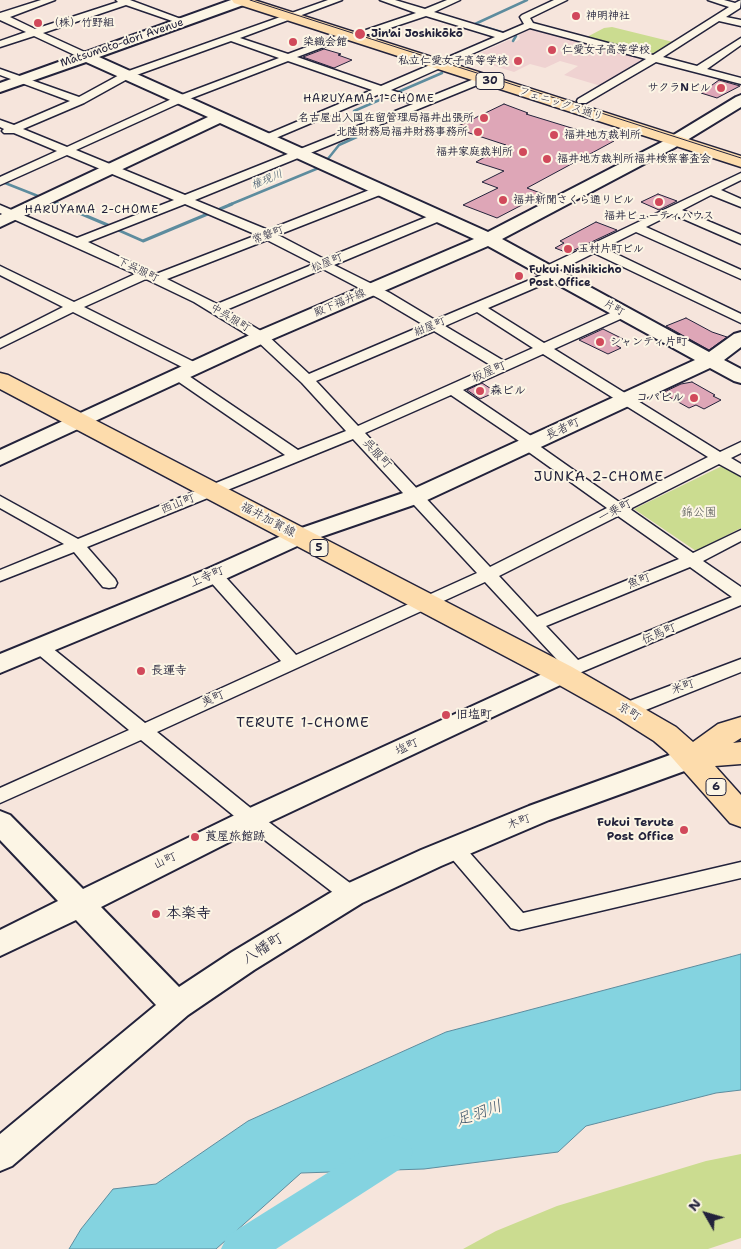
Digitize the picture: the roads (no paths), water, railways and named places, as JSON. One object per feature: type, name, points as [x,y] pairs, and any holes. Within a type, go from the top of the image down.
[{"type":"main road","name":"フェニックス通り","points":[[242,0],[369,32],[447,62],[483,79],[682,138],[741,151]]},
{"type":"main road","name":"フェニックス通り","points":[[265,0],[347,35],[582,101],[741,162]]},
{"type":"main road","name":"福井加賀線","points":[[2,384],[212,490],[298,537],[427,603],[570,671]]},
{"type":"main road","name":"京町","points":[[570,671],[626,710],[665,734],[691,758]]},
{"type":"main road","points":[[691,758],[729,732],[741,727]]},
{"type":"main road","points":[[691,758],[741,753]]},
{"type":"main road","name":"6","points":[[691,758],[741,815]]},
{"type":"street","points":[[1,17],[47,0]]},
{"type":"street","name":"Matsumoto-dori Avenue","points":[[0,88],[20,79],[242,0]]},
{"type":"street","points":[[0,134],[80,101],[127,75],[337,0]]},
{"type":"street","points":[[385,0],[505,37]]},
{"type":"street","points":[[369,32],[455,0]]},
{"type":"street","points":[[529,25],[525,17],[566,0]]},
{"type":"street","points":[[713,0],[739,4]]},
{"type":"street","points":[[0,44],[123,1],[184,22]]},
{"type":"street","points":[[582,101],[655,58],[739,4]]},
{"type":"street","points":[[1,17],[85,56]]},
{"type":"street","points":[[718,18],[741,23]]},
{"type":"street","points":[[267,138],[391,92],[447,62],[529,25],[741,81]]},
{"type":"street","points":[[0,181],[180,99],[347,35]]},
{"type":"street","points":[[232,38],[423,104]]},
{"type":"street","points":[[698,70],[741,41]]},
{"type":"street","name":"片町","points":[[85,56],[488,239],[741,377]]},
{"type":"street","points":[[0,72],[80,101]]},
{"type":"street","points":[[77,242],[302,154],[483,79]]},
{"type":"street","name":"殿下福井線","points":[[0,458],[261,337],[488,239],[682,138],[741,100]]},
{"type":"street","points":[[5,215],[221,117]]},
{"type":"street","points":[[0,123],[112,168],[267,235],[372,289],[503,366]]},
{"type":"street","name":"紺屋町","points":[[307,380],[477,307],[550,273],[741,176]]},
{"type":"street","name":"常磐町","points":[[0,344],[73,307],[151,276],[267,235],[381,190]]},
{"type":"street","points":[[712,191],[741,203]]},
{"type":"street","points":[[673,210],[741,240]]},
{"type":"street","name":"下呉服町","points":[[5,215],[77,242],[199,300]]},
{"type":"street","name":"松屋町","points":[[216,309],[438,217]]},
{"type":"street","points":[[638,228],[741,275]]},
{"type":"street","points":[[596,249],[741,319]]},
{"type":"street","points":[[0,270],[73,307],[187,372],[297,456]]},
{"type":"street","name":"中呉服町","points":[[199,300],[261,337]]},
{"type":"street","points":[[477,307],[741,471]]},
{"type":"street","name":"板屋町","points":[[356,432],[622,313]]},
{"type":"street","name":"呉服町","points":[[261,337],[307,380],[489,574]]},
{"type":"street","name":"長者町","points":[[417,496],[709,360],[741,338]]},
{"type":"street","points":[[452,389],[741,595]]},
{"type":"street","name":"西山町","points":[[0,576],[356,432]]},
{"type":"street","name":"一乗町","points":[[427,603],[489,574],[741,447]]},
{"type":"street","name":"上寺町","points":[[0,664],[214,575],[298,537],[417,496]]},
{"type":"street","points":[[0,501],[76,545],[109,583]]},
{"type":"street","name":"魚町","points":[[536,624],[692,560],[741,535]]},
{"type":"street","name":"京町","points":[[489,574],[536,624],[570,671]]},
{"type":"street","points":[[214,575],[294,664]]},
{"type":"street","name":"伝馬町","points":[[570,671],[741,599]]},
{"type":"street","name":"夷町","points":[[0,796],[427,603]]},
{"type":"street","points":[[40,647],[251,819],[352,895]]},
{"type":"street","name":"米町","points":[[626,710],[741,665]]},
{"type":"street","name":"塩町","points":[[251,819],[570,671]]},
{"type":"street","name":"木町","points":[[352,895],[454,848],[539,813],[691,758]]},
{"type":"street","name":"山町","points":[[0,944],[251,819]]},
{"type":"street","points":[[0,822],[177,1006]]},
{"type":"street","points":[[454,848],[519,922],[741,870]]},
{"type":"street","name":"八幡町","points":[[0,1155],[177,1006],[243,961],[352,895]]},
{"type":"water","points":[[741,954],[741,1090],[716,1093],[586,1126],[558,1152],[424,1169],[301,1173],[216,1249],[69,1249],[81,1229],[113,1189],[156,1184],[248,1121],[446,1032]]},
{"type":"waterway","points":[[508,34],[475,24],[527,0]]},
{"type":"waterway","points":[[513,41],[516,36]]},
{"type":"waterway","points":[[373,121],[355,114],[354,111],[442,73]]},
{"type":"waterway","name":"権現川","points":[[327,160],[339,145],[379,127]]},
{"type":"waterway","name":"権現川","points":[[229,205],[321,167]]},
{"type":"waterway","name":"権現川","points":[[5,183],[43,198]]},
{"type":"waterway","name":"権現川","points":[[53,202],[61,205]]},
{"type":"waterway","name":"権現川","points":[[58,204],[110,226]]},
{"type":"waterway","name":"権現川","points":[[220,209],[232,204]]},
{"type":"waterway","name":"権現川","points":[[118,230],[143,241],[210,213]]},
{"type":"waterway","name":"足羽川","points":[[241,1249],[394,1152]]},
{"type":"tram line","points":[[250,0],[741,158]]},
{"type":"place","name":"神明神社","points":[[576,16]]},
{"type":"place","name":"（株）竹野組","points":[[38,23]]},
{"type":"place","name":"Jin'ai Joshikōkō","points":[[360,34]]},
{"type":"place","name":"染織会館","points":[[293,42]]},
{"type":"place","name":"仁愛女子高等学校","points":[[552,50]]},
{"type":"place","name":"私立仁愛女子高等学校","points":[[518,61]]},
{"type":"place","name":"サクラNビル","points":[[721,88]]},
{"type":"place","name":"名古屋出入国在留管理局福井出張所","points":[[484,118]]},
{"type":"place","name":"北陸財務局福井財務事務所","points":[[478,132]]},
{"type":"place","name":"福井地方裁判所","points":[[554,135]]},
{"type":"place","name":"福井家庭裁判所","points":[[523,152]]},
{"type":"place","name":"福井地方裁判所福井検察審査会","points":[[547,159]]},
{"type":"place","name":"福井新聞さくら通りビル","points":[[503,200]]},
{"type":"place","name":"福井ビューティハウス","points":[[659,202]]},
{"type":"place","name":"玉村片町ビル","points":[[568,249]]},
{"type":"place","name":"Fukui Nishikicho Post Office","points":[[519,276]]},
{"type":"place","name":"シャンティ片町","points":[[600,342]]},
{"type":"place","name":"森ビル","points":[[480,391]]},
{"type":"place","name":"コパビル","points":[[694,398]]},
{"type":"place","name":"長運寺","points":[[141,671]]},
{"type":"place","name":"旧塩町","points":[[446,715]]},
{"type":"place","name":"Fukui Terute Post Office","points":[[684,830]]},
{"type":"place","name":"莨屋旅館跡","points":[[195,837]]},
{"type":"place","name":"本楽寺","points":[[156,914]]},
{"type":"district","name":"HARUYAMA 1-CHOME","points":[[369,99]]},
{"type":"district","name":"HARUYAMA 2-CHOME","points":[[92,210]]},
{"type":"district","name":"JUNKA 2-CHOME","points":[[599,477]]},
{"type":"district","name":"TERUTE 1-CHOME","points":[[303,723]]},
{"type":"park label","name":"錦公園","points":[[699,513]]}]
